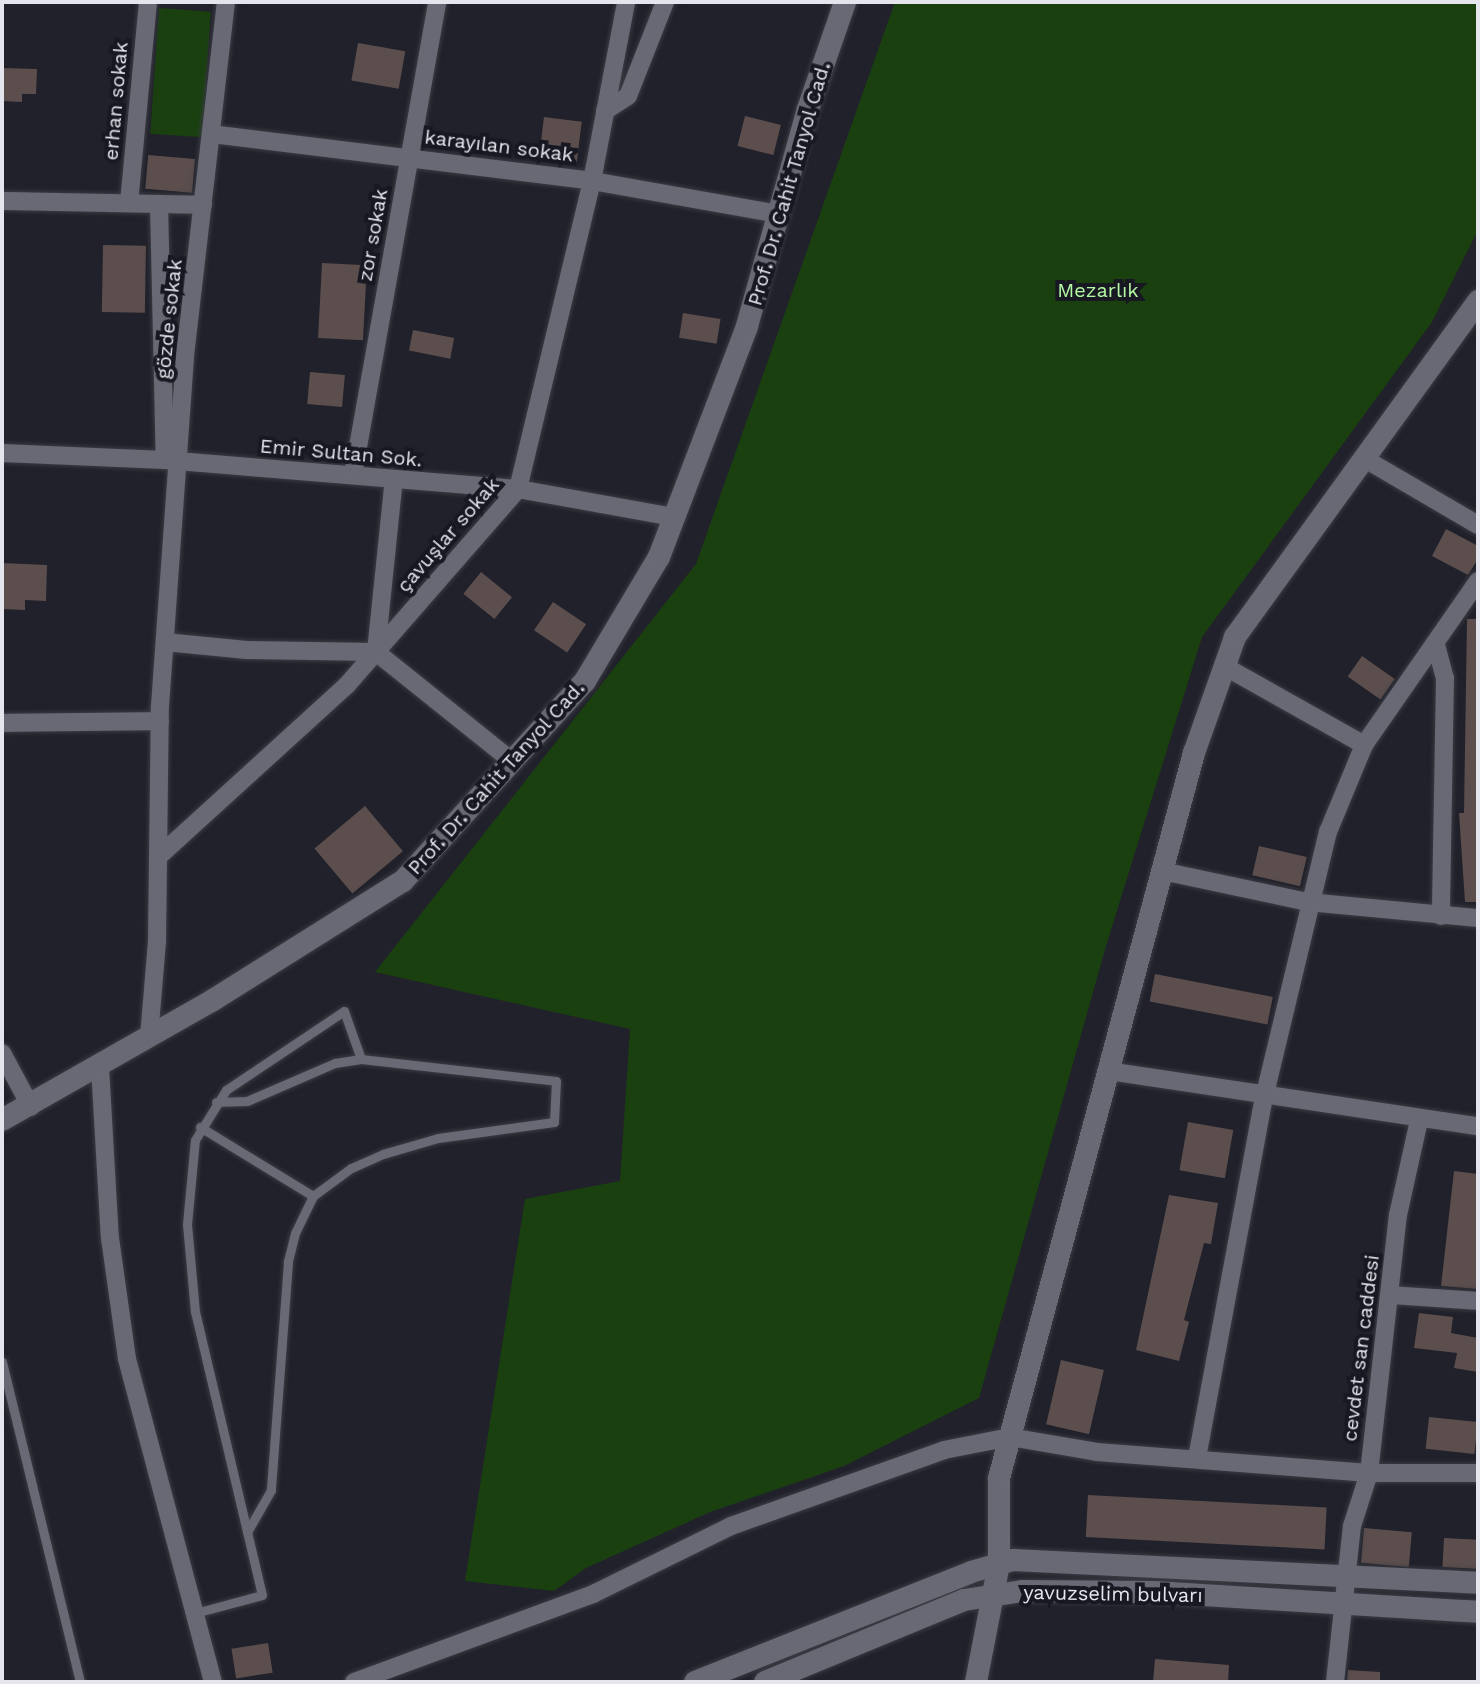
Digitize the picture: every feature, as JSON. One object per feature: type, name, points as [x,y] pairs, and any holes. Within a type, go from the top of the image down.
[{"type":"street","name":"erhan sokak","points":[[129,203],[148,2]]},
{"type":"street","name":"gözde sokak","points":[[149,1037],[172,461],[226,2]]},
{"type":"street","name":"zor sokak","points":[[353,475],[437,2]]},
{"type":"street","name":"çavuşlar sokak","points":[[158,857],[347,685],[518,489],[592,181],[626,2]]},
{"type":"street","points":[[605,111],[628,96],[665,2]]},
{"type":"street","name":"Prof. Dr. Cahit Tanyol Cad.","points":[[31,1107],[403,881],[585,681],[659,557],[747,326],[845,2]]},
{"type":"street","name":"karayılan sokak","points":[[211,134],[592,181],[779,214]]},
{"type":"street","points":[[2,201],[203,205]]},
{"type":"street","name":"gözde sokak","points":[[159,204],[172,461]]},
{"type":"street","points":[[976,1682],[999,1564],[999,1478],[1162,871],[1224,666],[1235,637],[1478,301]]},
{"type":"street","name":"Emir Sultan Sok.","points":[[2,453],[172,461],[518,489],[674,517]]},
{"type":"street","points":[[1365,459],[1478,525]]},
{"type":"street","points":[[376,652],[394,479]]},
{"type":"street","points":[[1197,1458],[1264,1098],[1308,902],[1328,832],[1364,745],[1475,590]]},
{"type":"street","points":[[165,642],[247,650],[376,652],[512,761]]},
{"type":"street","points":[[1436,645],[1445,678],[1441,916]]},
{"type":"street","points":[[1224,666],[1364,745]]},
{"type":"street","points":[[2,723],[160,721]]},
{"type":"street","points":[[1162,871],[1308,902],[1478,918]]},
{"type":"street","points":[[2,1053],[31,1107]]},
{"type":"street","points":[[100,1067],[110,1238],[127,1359],[213,1682]]},
{"type":"street","points":[[1108,1071],[1264,1098],[1478,1126]]},
{"type":"street","points":[[2,1120],[31,1107]]},
{"type":"street","points":[[2,1139],[31,1107]]},
{"type":"street","name":"cevdet san caddesi","points":[[1335,1682],[1352,1526],[1369,1473],[1398,1215],[1419,1120]]},
{"type":"street","points":[[1390,1295],[1478,1301]]},
{"type":"street","points":[[354,1682],[593,1594],[731,1526],[944,1450],[1010,1437],[1097,1452],[1369,1473],[1478,1473]]},
{"type":"street","points":[[695,1682],[999,1564],[1062,1559],[1346,1580],[1478,1583]]},
{"type":"street","name":"yavuzselim bulvarı","points":[[765,1682],[964,1600],[993,1595],[1154,1592],[1478,1612]]},
{"type":"lane","points":[[195,1613],[262,1595],[195,1312],[188,1168],[200,1127],[216,1102],[344,1011],[361,1059]]},
{"type":"lane","points":[[216,1102],[247,1101],[335,1063],[361,1059],[556,1081],[554,1122],[438,1138],[383,1154],[351,1168],[313,1196],[288,1262],[271,1490],[247,1532]]},
{"type":"lane","points":[[200,1127],[313,1196]]},
{"type":"lane","points":[[2,1362],[80,1682]]},
{"type":"green space","name":"Mezarlık","points":[[895,2],[1478,2],[1478,230],[1432,322],[1202,637],[1106,946],[979,1398],[844,1466],[710,1512],[586,1568],[554,1591],[465,1581],[525,1199],[620,1181],[630,1029],[375,972],[696,564]]},
{"type":"green space","points":[[159,8],[211,12],[202,137],[150,134]]},
{"type":"building","points":[[358,43],[405,51],[399,89],[351,80]]},
{"type":"building","points":[[2,68],[37,69],[36,94],[22,94],[22,102],[2,101]]},
{"type":"building","points":[[745,116],[781,125],[773,155],[738,146]]},
{"type":"building","points":[[544,117],[582,122],[577,163],[539,159]]},
{"type":"building","points":[[148,155],[195,159],[192,193],[145,189]]},
{"type":"building","points":[[103,245],[146,246],[145,313],[102,312]]},
{"type":"building","points":[[322,263],[367,265],[363,340],[318,338]]},
{"type":"building","points":[[683,313],[721,319],[717,344],[679,338]]},
{"type":"building","points":[[413,330],[454,338],[450,359],[409,351]]},
{"type":"building","points":[[310,372],[345,375],[342,407],[307,404]]},
{"type":"building","points":[[1446,529],[1478,546],[1478,559],[1468,575],[1432,556]]},
{"type":"building","points":[[2,563],[47,565],[46,601],[25,600],[25,610],[2,609]]},
{"type":"building","points":[[481,572],[512,597],[494,619],[463,594]]},
{"type":"building","points":[[553,602],[586,624],[567,653],[534,630]]},
{"type":"building","points":[[1467,619],[1478,619],[1478,902],[1465,902],[1459,813],[1464,813]]},
{"type":"building","points":[[1362,656],[1395,679],[1380,699],[1348,676]]},
{"type":"building","points":[[365,806],[403,851],[352,894],[314,848]]},
{"type":"building","points":[[1259,846],[1307,857],[1300,886],[1252,875]]},
{"type":"building","points":[[1155,974],[1273,997],[1267,1024],[1150,1001]]},
{"type":"building","points":[[1188,1122],[1233,1130],[1225,1178],[1179,1170]]},
{"type":"building","points":[[1454,1171],[1478,1174],[1478,1289],[1441,1286]]},
{"type":"building","points":[[1169,1195],[1218,1203],[1211,1244],[1204,1243],[1184,1320],[1189,1322],[1179,1361],[1136,1350]]},
{"type":"building","points":[[1419,1313],[1453,1317],[1451,1333],[1478,1338],[1478,1372],[1454,1368],[1457,1353],[1414,1348]]},
{"type":"building","points":[[1061,1360],[1104,1370],[1089,1434],[1046,1424]]},
{"type":"building","points":[[1429,1417],[1478,1422],[1474,1454],[1426,1449]]},
{"type":"building","points":[[1088,1495],[1327,1508],[1324,1549],[1086,1537]]},
{"type":"building","points":[[1364,1528],[1412,1532],[1409,1567],[1361,1563]]},
{"type":"building","points":[[1444,1538],[1478,1540],[1476,1569],[1442,1567]]},
{"type":"building","points":[[268,1643],[273,1673],[236,1678],[231,1649]]},
{"type":"building","points":[[1155,1659],[1229,1665],[1228,1682],[1153,1682]]},
{"type":"building","points":[[1348,1670],[1380,1672],[1380,1682],[1347,1682]]}]
